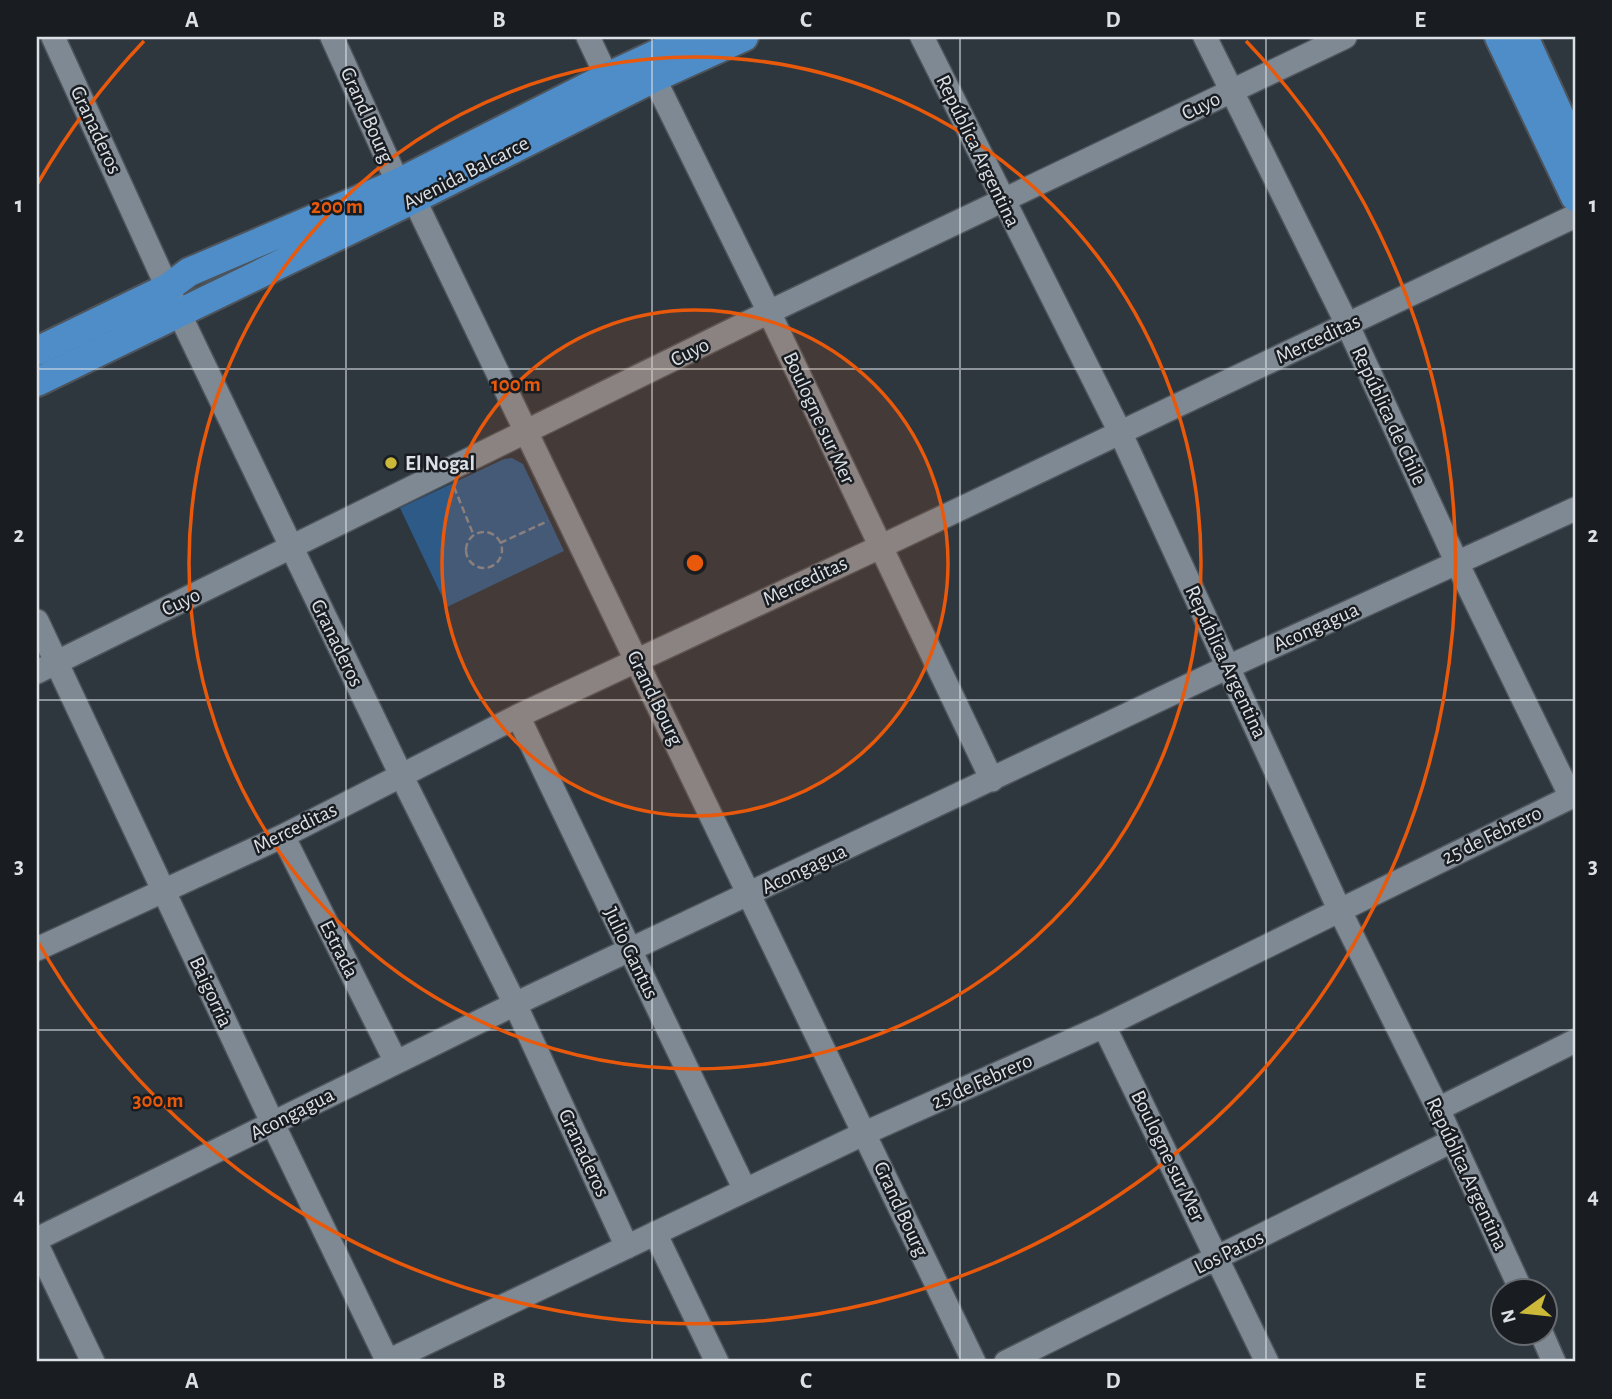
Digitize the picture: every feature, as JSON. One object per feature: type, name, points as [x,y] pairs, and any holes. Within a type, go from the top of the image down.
[{"type":"main road","name":"Avenida Balcarce","points":[[37,382],[179,313],[406,191],[607,77],[647,70],[693,37]]},
{"type":"main road","name":"Avenida Balcarce","points":[[37,351],[169,286],[190,272],[406,191],[647,70],[744,37]]},
{"type":"main road","points":[[1499,37],[1575,197]]},
{"type":"main road","points":[[1524,37],[1575,149]]},
{"type":"street","points":[[37,45],[54,37]]},
{"type":"street","name":"Granaderos","points":[[54,37],[179,313],[401,775],[515,1004],[627,1247]]},
{"type":"street","name":"Grand Bourg","points":[[332,37],[750,894],[974,1362]]},
{"type":"street","points":[[588,37],[607,77]]},
{"type":"street","name":"República Argentina","points":[[922,37],[1120,432],[1339,909],[1438,1109],[1515,1276]]},
{"type":"street","name":"República de Chile","points":[[1205,37],[1348,326],[1457,563],[1573,796]]},
{"type":"street","name":"Cuyo","points":[[47,667],[769,312],[1345,37]]},
{"type":"street","name":"Boulogne sur Mer","points":[[647,70],[769,312],[992,780]]},
{"type":"street","name":"Merceditas","points":[[37,949],[283,836],[518,716],[1348,326],[1575,216]]},
{"type":"street","name":"Acongagua","points":[[37,1239],[515,1004],[1228,667],[1575,509]]},
{"type":"street","name":"Baigorria","points":[[37,621],[47,667],[163,890],[387,1362]]},
{"type":"street","name":"Julio Gantus","points":[[518,716],[745,1190]]},
{"type":"street","name":"25 de Febrero","points":[[387,1362],[865,1133],[1104,1026],[1573,796]]},
{"type":"street","name":"Estrada","points":[[283,836],[396,1062]]},
{"type":"street","name":"Boulogne sur Mer","points":[[1104,1026],[1267,1362]]},
{"type":"street","points":[[1438,1109],[1575,1041]]},
{"type":"street","name":"Los Patos","points":[[1006,1362],[1452,1141]]},
{"type":"street","points":[[656,1233],[717,1362]]},
{"type":"street","points":[[37,1245],[93,1362]]},
{"type":"path","points":[[448,470],[474,536]]},
{"type":"path","points":[[500,543],[565,513]]},
{"type":"path","points":[[490,533],[500,543],[502,551],[498,562],[487,568],[475,565],[468,556],[468,545],[474,536],[490,533]]},
{"type":"shaded area","points":[[512,458],[523,464],[564,551],[447,607],[400,508],[504,459]]},
{"type":"place","name":"El Nogal","points":[[391,463]]}]
